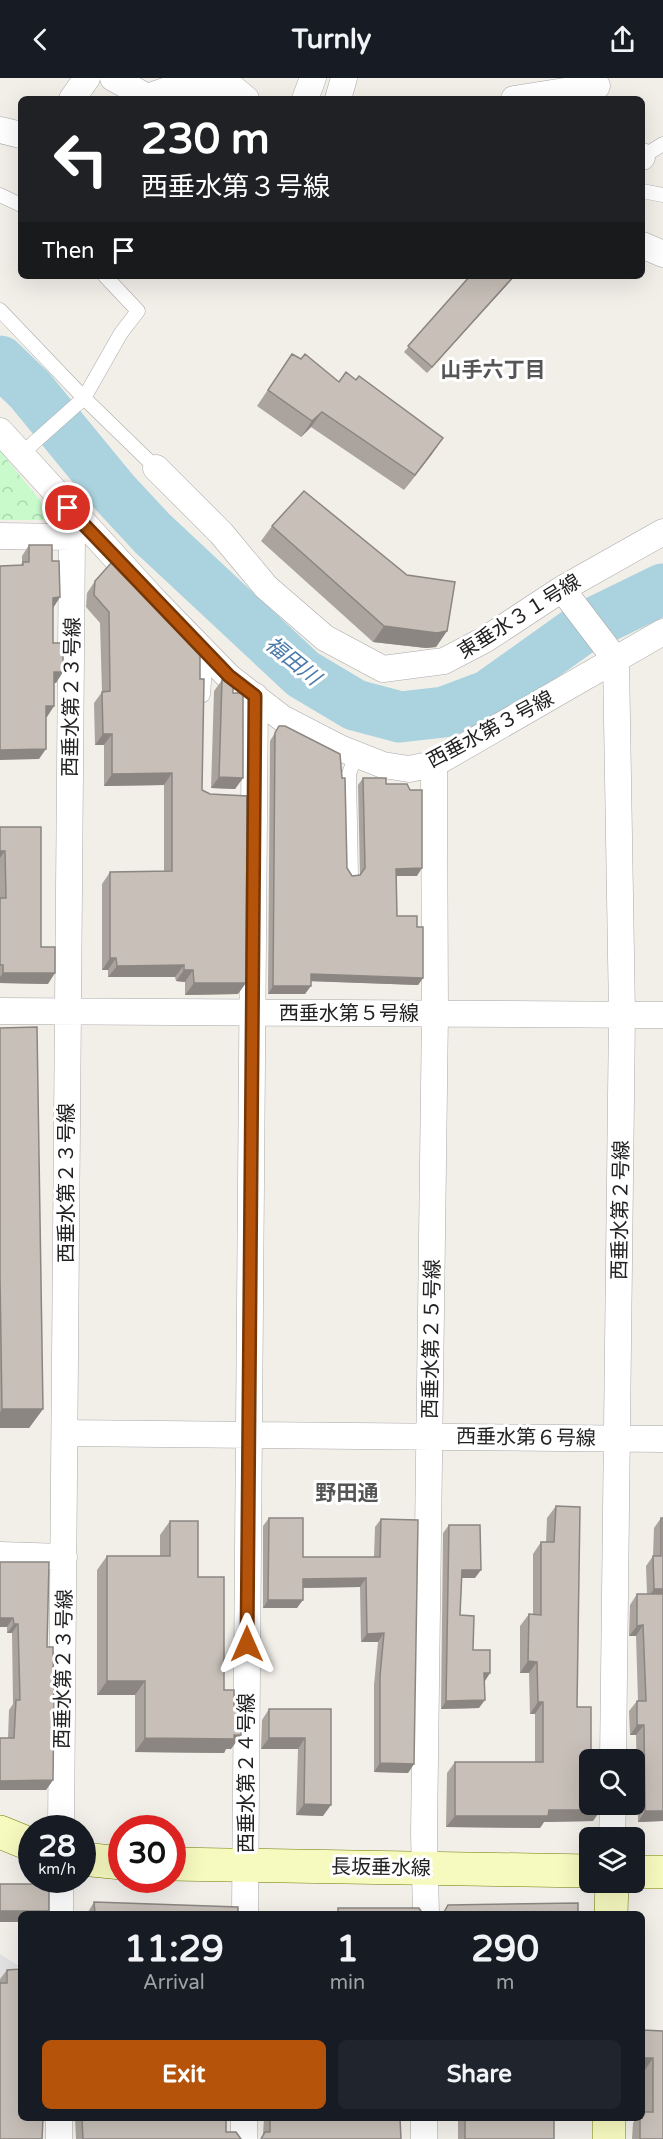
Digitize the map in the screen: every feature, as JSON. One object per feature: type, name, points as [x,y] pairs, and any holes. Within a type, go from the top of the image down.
[{"type":"main road","points":[[0,1832],[18,1839]]},
{"type":"main road","points":[[0,1859],[18,1858]]},
{"type":"main road","name":"長坂垂水線","points":[[186,1864],[579,1871]]},
{"type":"main road","points":[[645,1872],[663,1872]]},
{"type":"main road","points":[[611,1911],[612,1893]]},
{"type":"main road","points":[[609,2121],[609,2139]]},
{"type":"street","points":[[74,96],[87,78]]},
{"type":"street","points":[[112,78],[145,96]]},
{"type":"street","points":[[306,96],[313,78]]},
{"type":"street","points":[[339,96],[344,78]]},
{"type":"street","points":[[150,96],[188,83],[234,89],[242,96]]},
{"type":"street","points":[[537,96],[600,88]]},
{"type":"street","points":[[0,130],[18,134]]},
{"type":"street","points":[[645,246],[663,254]]},
{"type":"street","name":"西垂水第３号線","points":[[0,431],[78,531],[229,676],[282,718],[383,765],[409,769],[434,764],[663,632]]},
{"type":"street","name":"東垂水３１号線","points":[[156,468],[221,533],[266,587],[325,638],[383,669],[444,661],[486,639],[562,589],[663,532]]},
{"type":"street","points":[[0,536],[78,531]]},
{"type":"street","name":"西垂水第２３号線","points":[[61,1815],[66,1433],[67,1011],[78,531]]},
{"type":"street","points":[[562,589],[616,660]]},
{"type":"street","name":"西垂水第２号線","points":[[613,1749],[622,1014],[616,660]]},
{"type":"street","name":"西垂水第２４号線","points":[[245,1911],[252,1013],[249,799],[255,696]]},
{"type":"street","name":"西垂水第２５号線","points":[[426,1911],[424,1833],[435,1014],[434,764]]},
{"type":"street","name":"西垂水第５号線","points":[[0,1011],[663,1015]]},
{"type":"street","name":"西垂水第６号線","points":[[66,1433],[663,1439]]},
{"type":"street","points":[[0,1555],[64,1557]]},
{"type":"street","points":[[60,1893],[60,1911]]},
{"type":"street","points":[[59,2121],[59,2139]]},
{"type":"street","points":[[244,2121],[244,2139]]},
{"type":"street","points":[[424,2121],[424,2139]]},
{"type":"lane","points":[[645,155],[663,144]]},
{"type":"lane","points":[[645,192],[663,195]]},
{"type":"lane","points":[[0,195],[18,204]]},
{"type":"lane","points":[[20,455],[84,398],[121,333],[138,311],[108,279]]},
{"type":"lane","points":[[0,310],[84,398],[156,468]]},
{"type":"lane","points":[[203,715],[206,652]]},
{"type":"lane","points":[[351,875],[350,774],[356,754]]},
{"type":"green space","points":[[0,451],[56,520],[0,520]]},
{"type":"shaded area","points":[[0,1954],[18,1967],[0,1979]]},
{"type":"building","points":[[467,279],[511,279],[432,367],[408,346]]},
{"type":"building","points":[[292,354],[301,359],[305,354],[339,382],[346,372],[356,380],[359,376],[443,438],[415,475],[322,412],[312,421],[268,390]]},
{"type":"building","points":[[304,491],[407,575],[455,582],[447,631],[437,633],[384,626],[272,526]]},
{"type":"building","points":[[29,545],[52,545],[52,561],[59,561],[60,597],[53,598],[53,643],[63,643],[63,672],[54,672],[54,706],[46,706],[46,749],[0,750],[0,566],[23,565],[23,562],[29,562]]},
{"type":"building","points":[[112,562],[200,649],[200,679],[204,679],[202,790],[210,794],[247,796],[246,983],[194,983],[193,970],[184,970],[184,965],[117,966],[116,958],[110,958],[110,872],[172,871],[172,773],[112,774],[112,734],[103,734],[102,692],[110,691],[109,612],[94,595],[95,581]]},
{"type":"building","points":[[222,680],[233,682],[233,693],[243,693],[243,778],[219,777]]},
{"type":"building","points":[[279,726],[285,726],[340,754],[342,778],[345,778],[347,868],[352,876],[360,875],[365,868],[363,778],[386,778],[386,784],[407,784],[410,790],[422,790],[422,868],[396,869],[397,916],[417,916],[417,927],[423,927],[423,978],[311,974],[311,986],[273,986],[275,733]]},
{"type":"building","points":[[0,827],[41,827],[41,947],[55,947],[55,973],[3,973],[3,965],[0,965],[0,898],[6,898],[5,851],[0,851]]},
{"type":"building","points":[[37,1027],[43,1409],[2,1409],[0,1028]]},
{"type":"building","points":[[556,1506],[580,1507],[577,1707],[591,1707],[591,1749],[579,1749],[579,1810],[549,1810],[548,1816],[455,1816],[455,1762],[543,1762],[543,1702],[538,1702],[537,1662],[528,1661],[529,1614],[541,1615],[541,1542],[554,1542]]},
{"type":"building","points":[[269,1518],[303,1518],[303,1557],[380,1557],[381,1519],[418,1520],[414,1764],[380,1763],[380,1676],[384,1633],[367,1634],[366,1578],[303,1579],[303,1600],[268,1600]]},
{"type":"building","points":[[661,1518],[663,1518],[663,1589],[654,1589],[653,1556],[661,1556]]},
{"type":"building","points":[[170,1521],[198,1521],[198,1577],[224,1577],[224,1690],[234,1690],[234,1706],[241,1706],[241,1735],[234,1735],[234,1739],[145,1738],[145,1681],[107,1681],[107,1556],[170,1556]]},
{"type":"building","points":[[449,1525],[480,1525],[481,1570],[462,1570],[460,1615],[474,1616],[473,1650],[490,1650],[490,1673],[484,1673],[485,1700],[446,1701]]},
{"type":"building","points":[[0,1562],[49,1562],[47,1647],[53,1647],[53,1780],[0,1781],[0,1738],[14,1738],[16,1700],[20,1700],[18,1624],[14,1624],[13,1618],[0,1618]]},
{"type":"building","points":[[637,1594],[663,1594],[663,1811],[645,1811],[644,1725],[637,1725],[637,1701],[646,1701],[643,1625],[637,1626]]},
{"type":"building","points":[[269,1709],[331,1709],[331,1805],[304,1804],[305,1738],[269,1738]]},
{"type":"building","points":[[0,1884],[18,1884],[18,1893],[49,1893],[49,1911],[0,1911]]},
{"type":"building","points":[[94,1902],[238,1907],[238,1911],[95,1911]]},
{"type":"building","points":[[578,1903],[578,1911],[445,1911],[448,1905]]},
{"type":"building","points":[[338,1908],[419,1908],[421,1911],[338,1911]]},
{"type":"building","points":[[18,1969],[18,2121],[43,2121],[42,2139],[0,2139],[0,1983],[7,1983],[7,1970]]},
{"type":"building","points":[[645,2030],[663,2031],[663,2139],[640,2139],[640,2121],[645,2121],[645,2112],[653,2112],[653,2058],[645,2058]]},
{"type":"building","points":[[82,2121],[226,2121],[226,2132],[236,2132],[241,2139],[83,2139]]},
{"type":"building","points":[[270,2121],[400,2121],[401,2139],[261,2139],[265,2132],[270,2132]]},
{"type":"building","points":[[465,2121],[554,2121],[554,2139],[465,2139]]},
{"type":"waterway","name":"福田川","points":[[0,361],[30,390],[113,491],[152,533],[303,674],[355,705],[400,717],[444,712],[489,695],[583,628],[663,589]]},
{"type":"district","name":"山手六丁目","points":[[493,370]]},
{"type":"district","name":"野田通","points":[[347,1493]]},
{"type":"route","points":[[68,508],[229,676],[255,696],[247,1644]]}]
